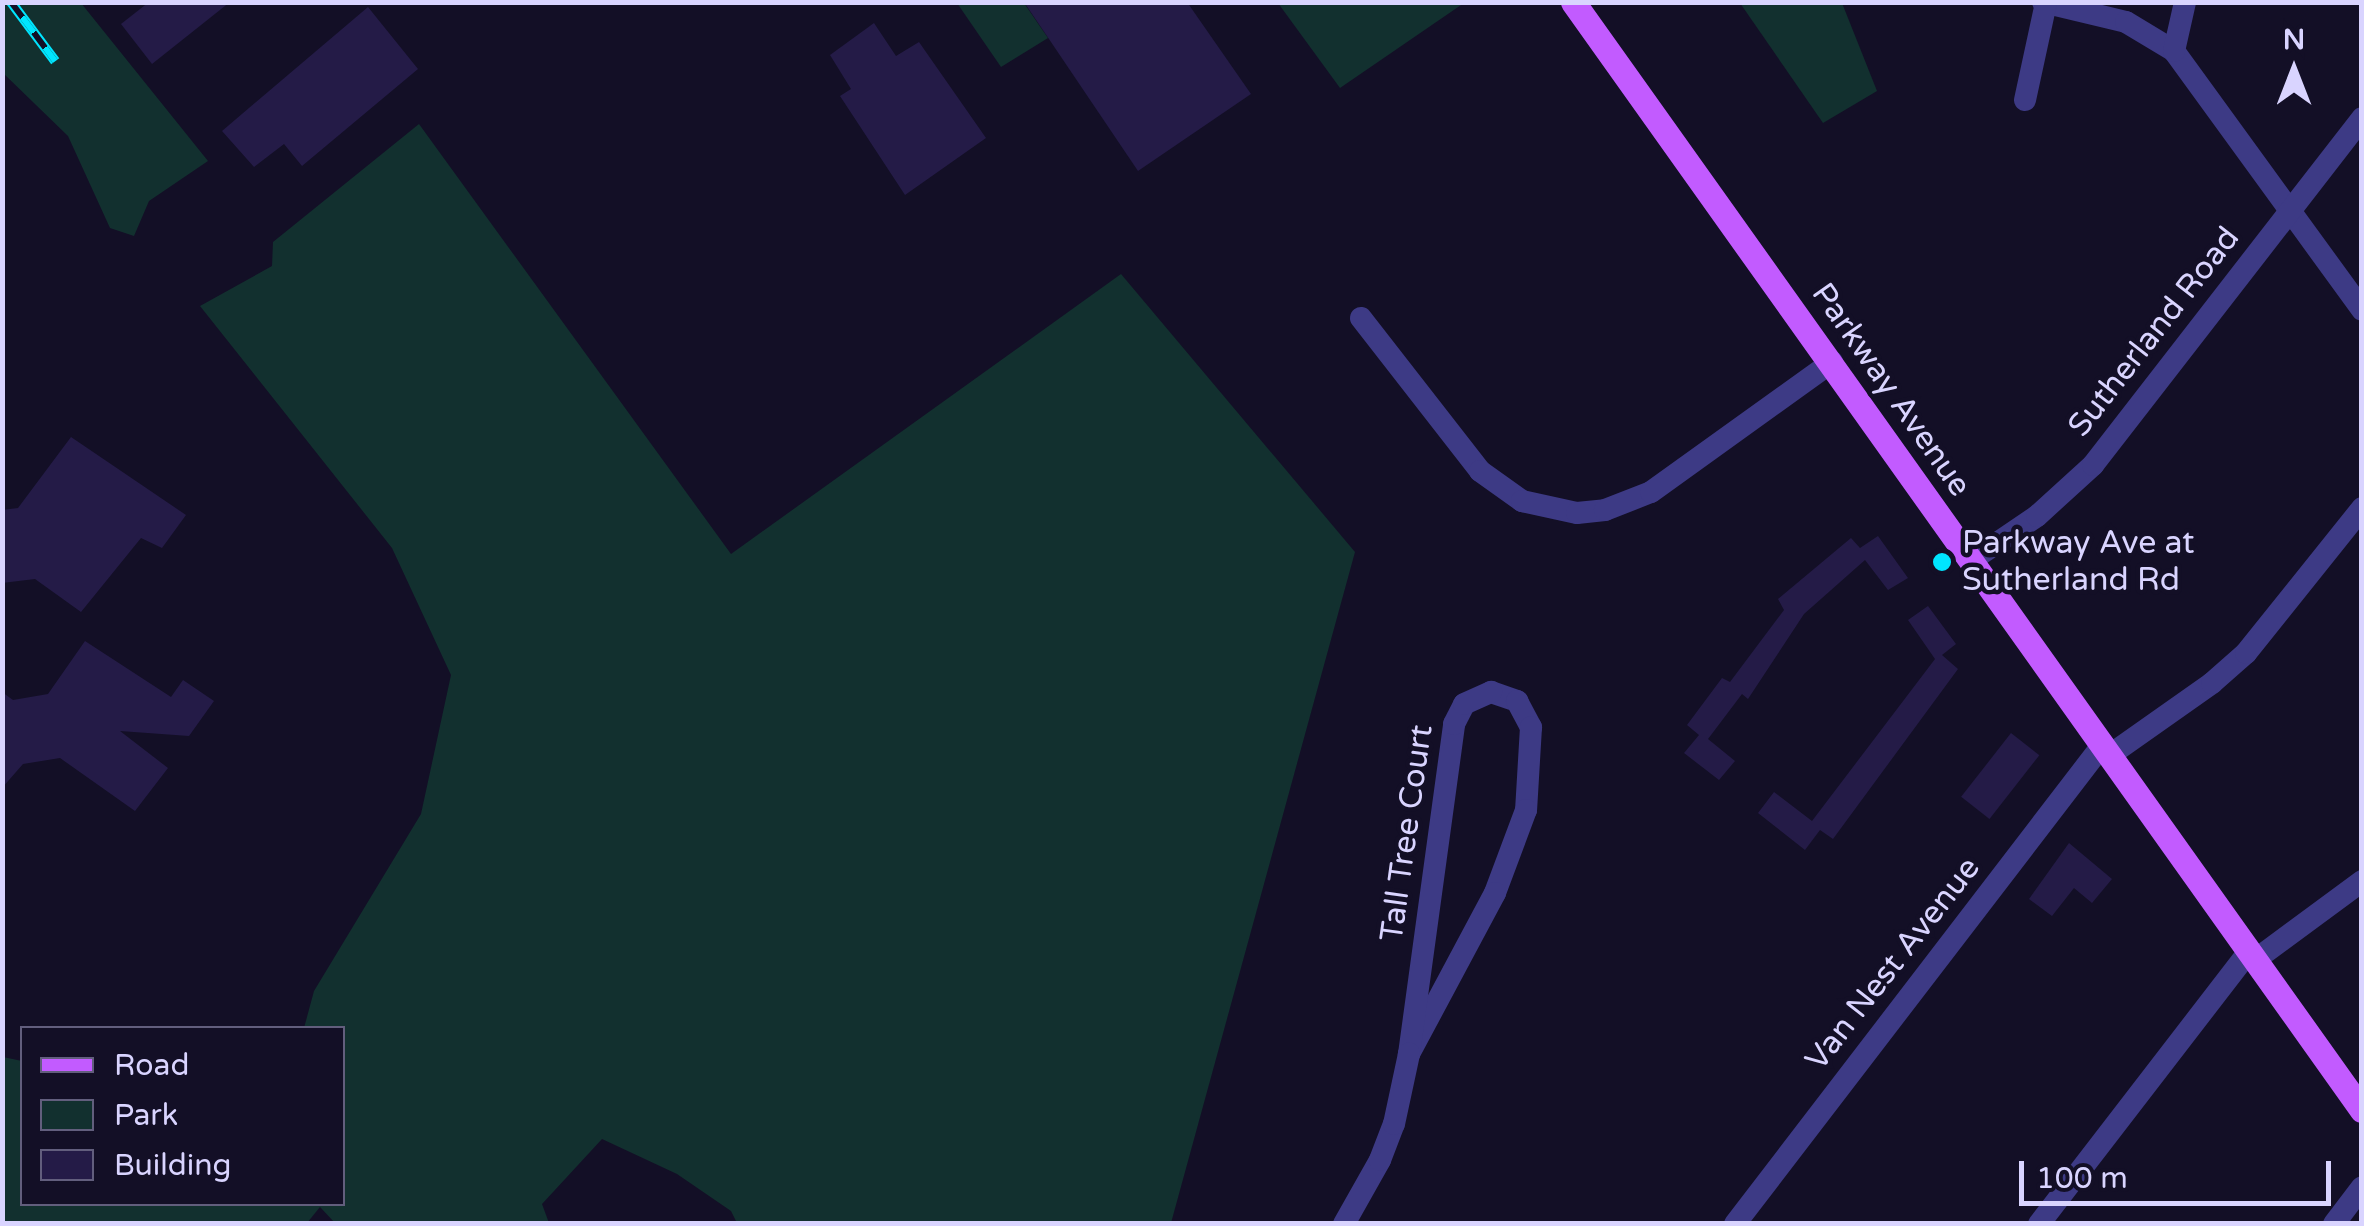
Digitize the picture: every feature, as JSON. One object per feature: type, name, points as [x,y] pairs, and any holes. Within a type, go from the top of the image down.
[{"type":"main road","name":"Parkway Avenue","points":[[1573,2],[2362,1110]]},
{"type":"street","points":[[2174,50],[2186,2]]},
{"type":"street","points":[[2025,100],[2045,3],[2126,22],[2174,50],[2362,310]]},
{"type":"street","name":"Sutherland Road","points":[[1972,560],[2037,516],[2093,465],[2362,118]]},
{"type":"street","points":[[1361,318],[1480,470],[1522,501],[1577,513],[1605,510],[1651,492],[1832,362]]},
{"type":"street","name":"Van Nest Avenue","points":[[1735,1224],[2106,749],[2212,684],[2246,653],[2362,508]]},
{"type":"street","name":"Tall Tree Court","points":[[1344,1224],[1380,1160],[1394,1124],[1409,1054],[1456,715],[1476,696],[1507,696],[1527,714],[1531,727],[1526,810],[1495,894],[1409,1054]]},
{"type":"street","points":[[2039,1224],[2252,955],[2362,881]]},
{"type":"street","points":[[2334,1224],[2362,1187]]},
{"type":"green space","points":[[2,3],[81,3],[208,161],[149,201],[134,236],[110,228],[68,136],[3,73]]},
{"type":"green space","points":[[957,3],[1024,3],[1048,38],[1001,67]]},
{"type":"green space","points":[[1278,3],[1464,3],[1340,88]]},
{"type":"green space","points":[[1740,3],[1842,3],[1877,91],[1823,123]]},
{"type":"green space","points":[[419,124],[731,554],[1121,274],[1355,552],[1171,1223],[737,1223],[731,1211],[677,1174],[602,1139],[542,1204],[549,1223],[335,1223],[320,1207],[307,1223],[3,1223],[3,1057],[20,1061],[20,1206],[345,1206],[345,1026],[305,1026],[314,991],[421,814],[451,675],[392,548],[200,306],[272,266],[273,242]]},
{"type":"building","points":[[149,2],[230,2],[152,64],[121,24]]},
{"type":"building","points":[[1024,2],[1187,2],[1251,94],[1138,171]]},
{"type":"building","points":[[368,7],[418,69],[302,166],[284,144],[254,167],[222,131]]},
{"type":"building","points":[[874,23],[896,56],[919,42],[986,138],[905,195],[840,96],[851,89],[830,55]]},
{"type":"building","points":[[71,437],[186,515],[162,548],[141,538],[81,612],[35,579],[2,583],[2,510],[18,508]]},
{"type":"building","points":[[1878,536],[1908,578],[1888,590],[1865,560],[1804,614],[1748,699],[1742,694],[1708,739],[1735,761],[1719,780],[1684,753],[1699,735],[1687,725],[1722,678],[1730,682],[1784,610],[1778,599],[1851,538],[1860,548]]},
{"type":"building","points":[[1928,606],[1956,644],[1942,655],[1958,669],[1833,839],[1820,830],[1805,850],[1758,813],[1774,792],[1812,821],[1935,659],[1908,620]]},
{"type":"building","points":[[85,641],[171,697],[183,680],[214,701],[189,736],[120,731],[168,768],[135,811],[60,758],[23,764],[2,788],[2,692],[13,700],[48,694]]},
{"type":"building","points":[[2011,733],[2039,755],[1989,819],[1961,797]]},
{"type":"building","points":[[2069,843],[2112,879],[2092,903],[2074,888],[2052,916],[2029,899]]},
{"type":"railway","points":[[11,2],[55,61]]},
{"type":"place","name":"Parkway Ave at Sutherland Rd","points":[[1942,562]]}]
